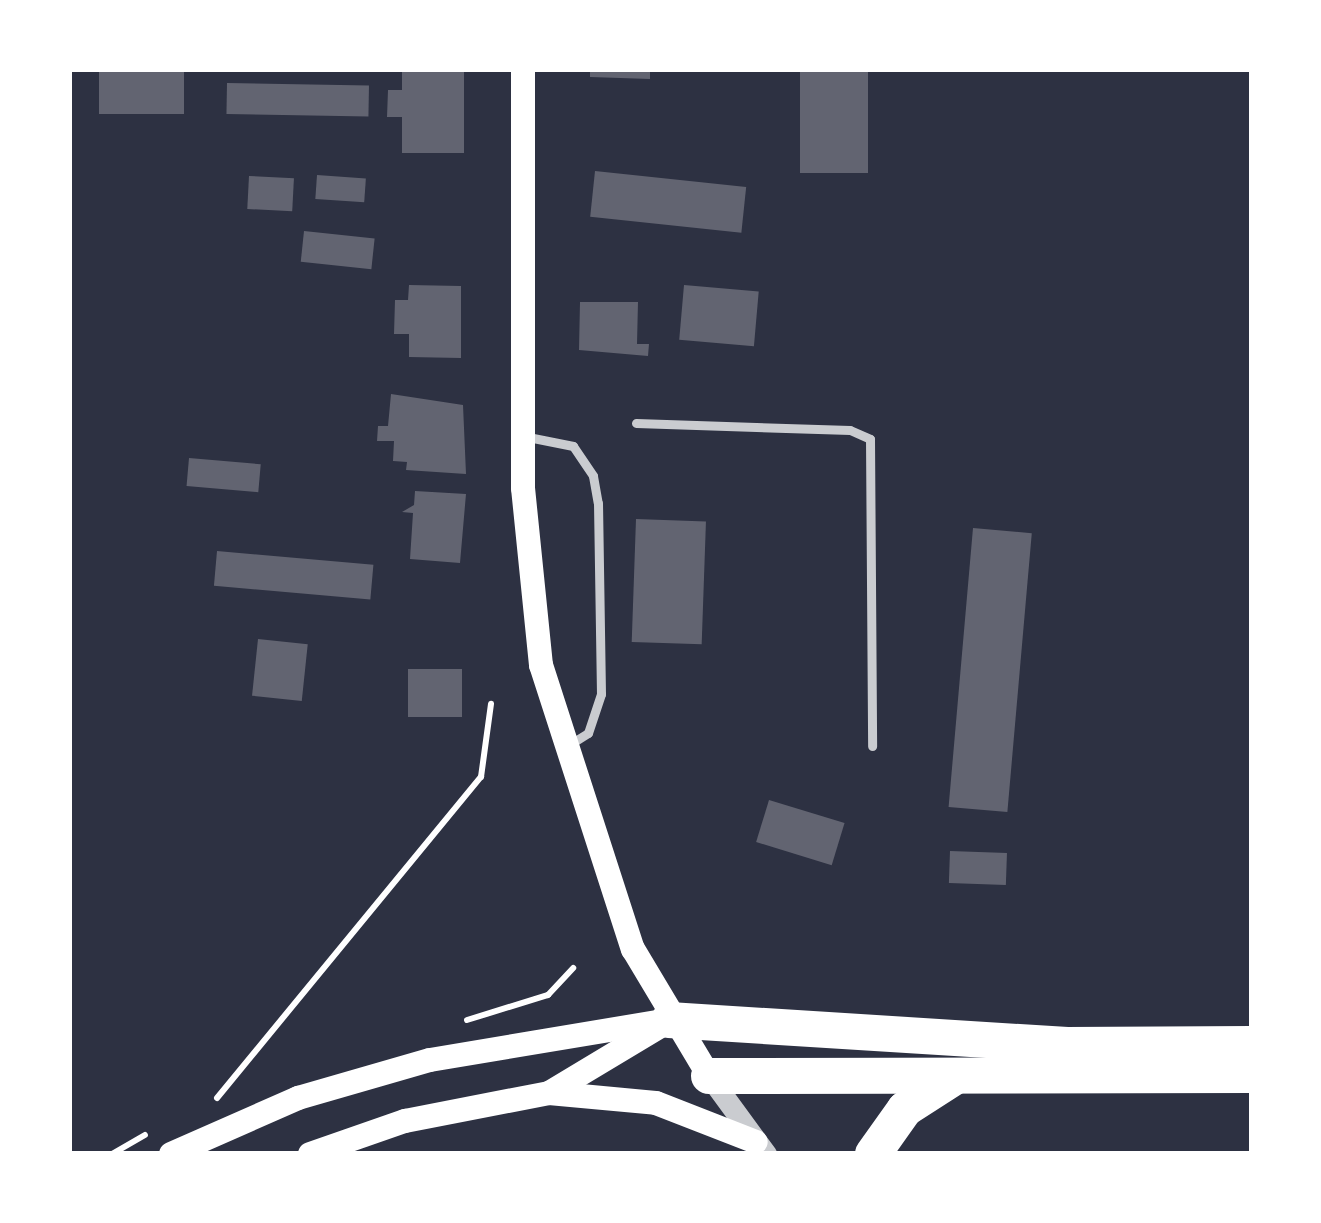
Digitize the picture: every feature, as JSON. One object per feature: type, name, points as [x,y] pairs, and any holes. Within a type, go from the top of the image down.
[{"type":"highway","points":[[669,1020],[1066,1045],[1252,1044]]},
{"type":"highway","points":[[709,1076],[1252,1075]]},
{"type":"highway","points":[[873,1154],[905,1109],[957,1076]]},
{"type":"main road","points":[[523,69],[522,436],[528,581],[561,747],[621,920],[669,1020],[709,1076]]},
{"type":"main road","points":[[549,1093],[669,1020]]},
{"type":"main road","points":[[171,1154],[298,1097],[430,1060],[669,1020]]},
{"type":"main road","points":[[310,1154],[405,1121],[549,1093],[656,1103],[761,1148]]},
{"type":"street","points":[[709,1076],[761,1148]]},
{"type":"lane","points":[[636,424],[850,430],[870,439],[872,746]]},
{"type":"lane","points":[[522,436],[573,446],[593,476],[598,503],[598,717],[584,740],[561,747]]},
{"type":"path","points":[[217,1098],[481,777],[491,704]]},
{"type":"building","points":[[99,69],[184,69],[184,114],[99,114]]},
{"type":"building","points":[[590,69],[650,69],[650,79],[590,77]]},
{"type":"building","points":[[800,69],[868,69],[868,173],[800,173]]},
{"type":"building","points":[[402,71],[464,72],[464,153],[402,153],[402,117],[387,117],[388,90],[402,90]]},
{"type":"building","points":[[227,83],[369,85],[368,116],[226,114]]},
{"type":"building","points":[[595,171],[746,187],[741,233],[590,217]]},
{"type":"building","points":[[317,175],[366,178],[364,202],[315,199]]},
{"type":"building","points":[[249,176],[294,178],[292,211],[247,209]]},
{"type":"building","points":[[304,231],[375,238],[371,269],[301,262]]},
{"type":"building","points":[[409,285],[461,286],[461,358],[409,357],[409,334],[394,334],[395,300],[408,300]]},
{"type":"building","points":[[684,285],[759,292],[754,346],[679,340]]},
{"type":"building","points":[[580,302],[638,302],[637,344],[649,344],[648,356],[579,350]]},
{"type":"building","points":[[391,394],[463,405],[466,474],[406,470],[407,462],[393,461],[394,441],[377,441],[378,426],[388,426]]},
{"type":"building","points":[[189,458],[261,464],[258,492],[187,486]]},
{"type":"building","points":[[415,491],[466,494],[460,563],[410,559],[413,513],[402,512],[414,505]]},
{"type":"building","points":[[636,519],[706,521],[702,644],[632,642]]},
{"type":"building","points":[[973,528],[1032,533],[1007,812],[949,807]]},
{"type":"building","points":[[217,551],[373,565],[370,600],[214,586]]},
{"type":"building","points":[[258,639],[308,644],[302,701],[252,696]]},
{"type":"building","points":[[408,669],[462,669],[462,717],[408,717]]},
{"type":"building","points":[[769,800],[845,823],[832,865],[756,842]]},
{"type":"building","points":[[950,851],[1007,853],[1006,885],[949,883]]}]
